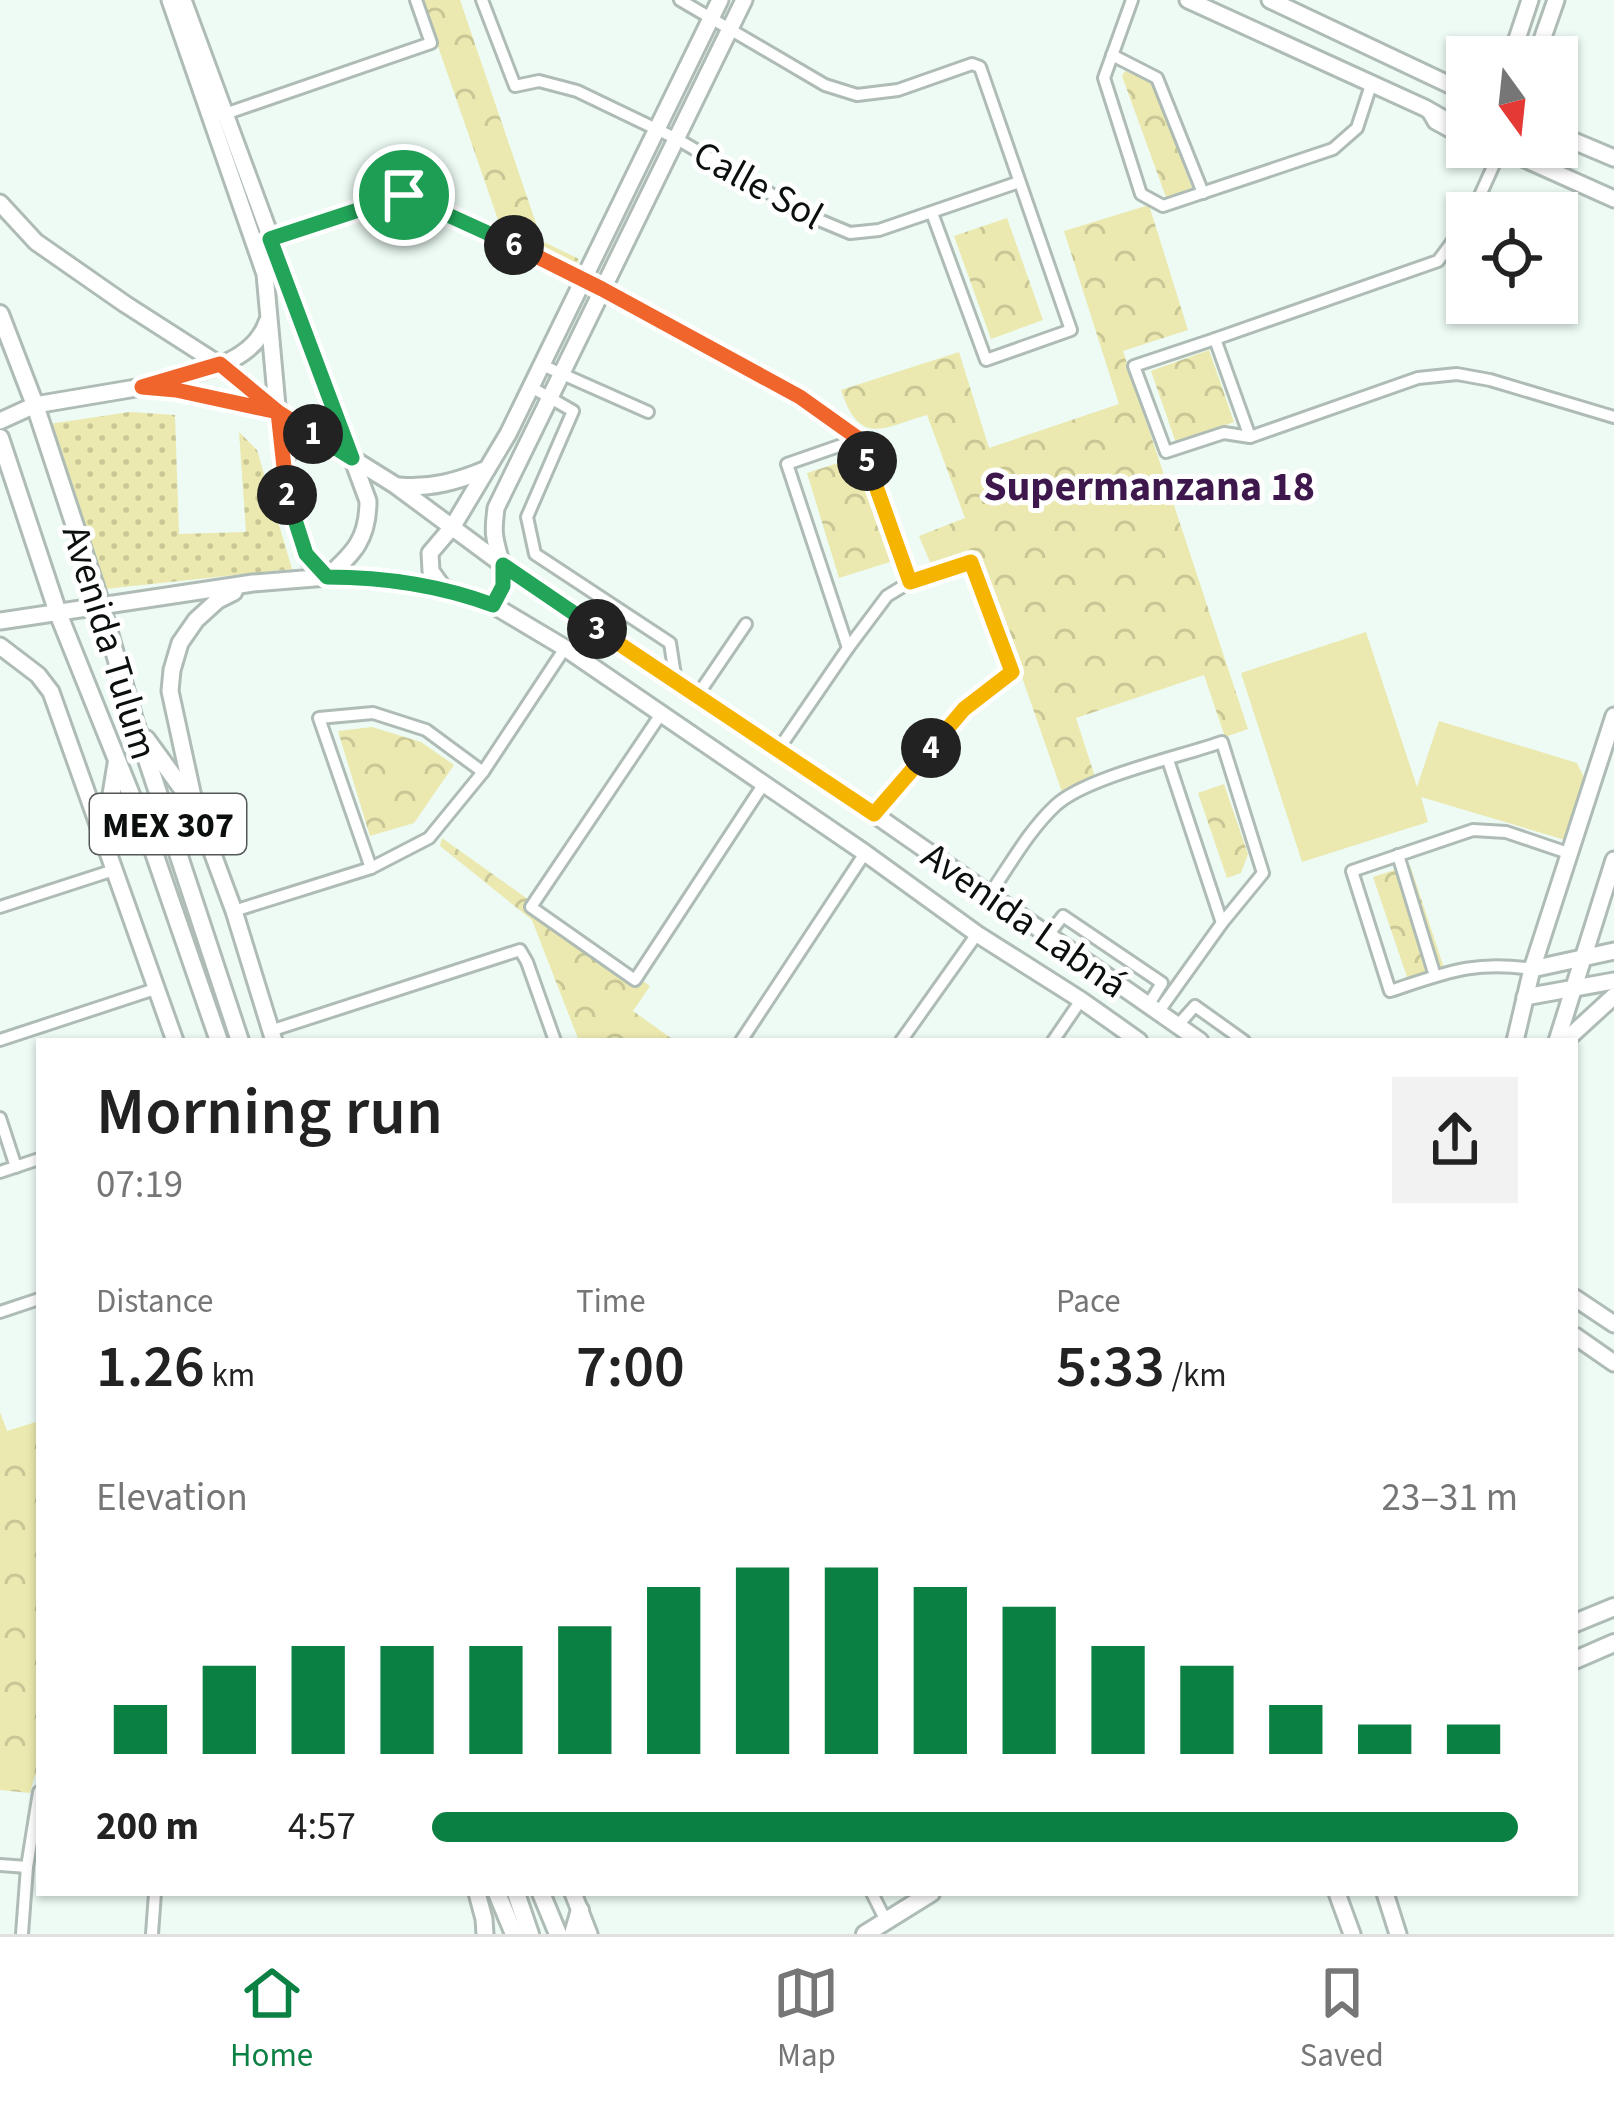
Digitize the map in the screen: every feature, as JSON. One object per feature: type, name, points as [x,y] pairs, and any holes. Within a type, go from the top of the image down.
[{"type":"main road","name":"Avenida Tulum","points":[[0,314],[101,604],[135,723],[239,1038]]},
{"type":"main road","name":"Avenida Tulum","points":[[0,438],[58,613],[152,847],[218,1038]]},
{"type":"main road","points":[[135,723],[195,806]]},
{"type":"main road","points":[[104,840],[117,760]]},
{"type":"main road","points":[[1578,1622],[1611,1609]]},
{"type":"main road","points":[[1578,1659],[1614,1643]]},
{"type":"main road","points":[[498,1896],[514,1934]]},
{"type":"main road","points":[[517,1896],[530,1934]]},
{"type":"main road","points":[[542,1896],[558,1934]]},
{"type":"main road","points":[[865,1934],[926,1896]]},
{"type":"main road","points":[[573,1934],[576,1902]]},
{"type":"street","points":[[170,0],[219,116],[270,239],[368,501],[366,526],[356,549],[327,577],[306,554],[290,508],[265,274],[219,116],[183,0]]},
{"type":"street","points":[[219,116],[431,43],[416,0]]},
{"type":"street","name":"Calle Sol","points":[[482,0],[515,86],[539,81],[578,91],[677,140],[807,215],[850,232],[879,230],[1019,182]]},
{"type":"street","points":[[680,0],[825,85],[857,95],[898,90],[972,64],[980,67],[1071,330],[986,360],[932,213]]},
{"type":"street","points":[[442,588],[431,571],[430,553],[489,468],[720,0]]},
{"type":"street","points":[[493,605],[503,586],[494,534],[496,508],[744,0]]},
{"type":"street","points":[[1132,0],[1104,78],[1141,194],[1163,206],[1333,149],[1357,128],[1371,85]]},
{"type":"street","points":[[1188,0],[1446,123]]},
{"type":"street","points":[[1270,0],[1446,83]]},
{"type":"street","points":[[1518,36],[1530,0]]},
{"type":"street","points":[[1543,36],[1556,0]]},
{"type":"street","points":[[1112,55],[1156,77],[1203,193]]},
{"type":"street","points":[[1578,143],[1614,158]]},
{"type":"street","points":[[1542,168],[1614,199]]},
{"type":"street","points":[[270,239],[404,195],[584,279],[800,397],[859,439],[910,582]]},
{"type":"street","points":[[0,203],[36,242],[220,364],[278,412]]},
{"type":"street","points":[[1446,250],[1438,261],[1134,366],[1166,452],[1224,433],[1250,437],[1418,378],[1457,374],[1614,418]]},
{"type":"street","points":[[142,387],[220,364],[255,344],[270,314]]},
{"type":"street","points":[[1215,339],[1250,437]]},
{"type":"street","points":[[542,364],[648,412]]},
{"type":"street","name":"Avenida Labná","points":[[0,421],[35,405],[142,387],[278,412],[394,485],[503,565],[1154,1003],[1187,1035]]},
{"type":"street","points":[[531,387],[573,411],[527,517],[535,554],[670,643],[676,682]]},
{"type":"street","points":[[848,647],[787,464],[859,439]]},
{"type":"street","points":[[282,464],[293,447],[304,443],[352,458]]},
{"type":"street","points":[[394,485],[450,483],[489,468]]},
{"type":"street","points":[[306,554],[326,561],[356,549]]},
{"type":"street","points":[[778,750],[887,596],[910,582],[971,562],[1012,672],[964,709],[874,814]]},
{"type":"street","name":"Avenida Labná","points":[[0,620],[327,577],[442,588],[493,605],[565,648],[1135,1038]]},
{"type":"street","name":"Avenida Tulum","points":[[253,584],[218,600],[196,620],[180,643],[170,691],[195,806],[272,1036]]},
{"type":"street","points":[[697,696],[746,624]]},
{"type":"street","name":"Avenida Tulum","points":[[0,646],[38,675],[51,692],[174,1038]]},
{"type":"street","points":[[233,911],[370,868],[429,838],[483,772],[565,648]]},
{"type":"street","points":[[370,868],[319,718],[373,713],[426,730],[483,772]]},
{"type":"street","points":[[661,714],[531,907],[635,980],[763,785]]},
{"type":"street","points":[[1516,1038],[1532,968],[1614,716]]},
{"type":"street","points":[[989,896],[1034,830],[1060,802],[1100,781],[1222,742],[1263,873],[1154,1003]]},
{"type":"street","points":[[1168,760],[1222,923]]},
{"type":"street","points":[[1570,854],[1506,832],[1473,830],[1352,871],[1390,991],[1462,968],[1497,964],[1532,968],[1614,951]]},
{"type":"street","points":[[743,1038],[865,853]]},
{"type":"street","points":[[1398,855],[1435,976]]},
{"type":"street","points":[[1562,1038],[1614,860]]},
{"type":"street","points":[[0,907],[114,870]]},
{"type":"street","points":[[1048,935],[1063,916],[1162,983],[1154,1003]]},
{"type":"street","points":[[903,1038],[977,934]]},
{"type":"street","points":[[272,1036],[520,950],[554,1038]]},
{"type":"street","points":[[1525,998],[1614,981]]},
{"type":"street","points":[[0,1040],[155,989]]},
{"type":"street","points":[[1565,1038],[1614,996]]},
{"type":"street","points":[[1055,1038],[1081,1000]]},
{"type":"street","points":[[1187,1035],[1195,1006],[1240,1038]]},
{"type":"street","points":[[0,1118],[16,1167]]},
{"type":"street","points":[[0,1172],[36,1160]]},
{"type":"street","points":[[0,1312],[36,1300]]},
{"type":"street","points":[[1578,1300],[1614,1324]]},
{"type":"street","points":[[1578,1338],[1614,1364]]},
{"type":"street","points":[[22,1934],[36,1811]]},
{"type":"street","points":[[0,1865],[27,1867]]},
{"type":"street","points":[[152,1934],[155,1896]]},
{"type":"street","points":[[478,1896],[485,1934]]},
{"type":"street","points":[[873,1896],[886,1922]]},
{"type":"street","points":[[1338,1896],[1352,1934]]},
{"type":"street","points":[[1386,1896],[1398,1934]]},
{"type":"street","points":[[576,1902],[589,1934]]},
{"type":"green space","points":[[422,0],[460,0],[542,241],[579,259],[574,270],[504,237]]},
{"type":"green space","points":[[1125,71],[1154,82],[1192,188],[1166,197],[1122,76]]},
{"type":"green space","points":[[1149,205],[1188,330],[1123,351],[1248,729],[1225,737],[1204,675],[1076,718],[1096,780],[1062,792],[978,551],[932,567],[919,536],[965,518],[927,415],[886,428],[865,427],[848,408],[841,390],[959,352],[989,448],[1119,404],[1064,231]]},
{"type":"green space","points":[[1007,218],[1043,320],[991,339],[954,236]]},
{"type":"green space","points":[[1209,350],[1234,422],[1176,443],[1151,371]]},
{"type":"green space","points":[[130,412],[175,415],[179,534],[246,532],[239,432],[257,450],[292,569],[105,589],[49,424]]},
{"type":"green space","points":[[860,456],[893,561],[839,578],[807,473]]},
{"type":"green space","points":[[1366,632],[1417,787],[1439,721],[1577,763],[1584,777],[1565,840],[1421,797],[1428,822],[1302,862],[1241,673]]},
{"type":"green space","points":[[372,727],[421,742],[454,765],[414,823],[370,836],[338,731]]},
{"type":"green space","points":[[1224,784],[1248,854],[1241,873],[1227,878],[1198,793]]},
{"type":"green space","points":[[442,838],[650,986],[633,1011],[671,1038],[578,1038],[532,920],[440,846]]},
{"type":"green space","points":[[1410,865],[1444,968],[1408,980],[1373,877]]},
{"type":"green space","points":[[0,1412],[7,1431],[36,1422],[36,1775],[30,1793],[0,1790]]},
{"type":"district","name":"Supermanzana 18","points":[[1149,485]]},
{"type":"route","points":[[404,195],[270,239],[352,458],[278,412],[142,387],[220,364],[278,412],[290,508],[309,560],[327,577],[442,588],[493,605],[501,594],[503,565],[874,814],[964,709],[1012,672],[971,562],[910,582],[859,439],[800,397],[602,289],[404,195]]}]
